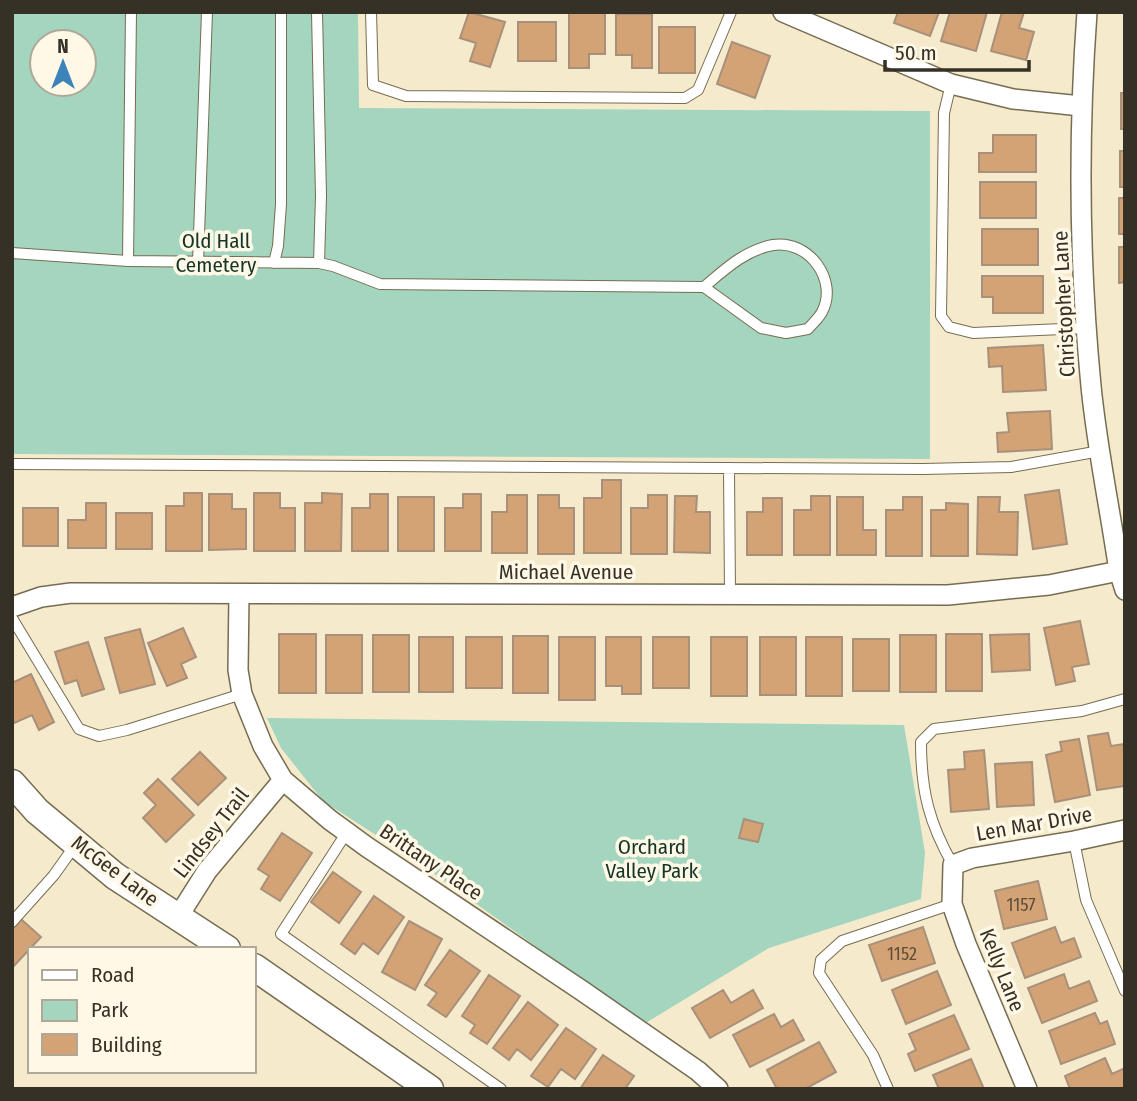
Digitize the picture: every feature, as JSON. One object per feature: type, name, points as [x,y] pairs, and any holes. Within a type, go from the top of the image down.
[{"type":"street","points":[[783,12],[951,84],[1013,99],[1081,106]]},
{"type":"street","name":"Christopher Lane","points":[[1087,12],[1081,106],[1086,328],[1091,389],[1119,571],[1125,590]]},
{"type":"street","name":"Michael Avenue","points":[[12,607],[41,597],[71,593],[948,595],[1049,585],[1119,571]]},
{"type":"street","name":"Brittany Place","points":[[239,594],[238,660],[242,694],[263,746],[283,780],[347,832],[624,1019],[698,1071],[718,1089]]},
{"type":"street","name":"Lindsey Trail","points":[[178,917],[207,871],[283,780]]},
{"type":"street","name":"McGee Lane","points":[[12,783],[37,811],[115,876],[224,947]]},
{"type":"street","name":"Len Mar Drive","points":[[953,865],[972,858],[1125,830]]},
{"type":"street","name":"Kelly Lane","points":[[953,865],[952,904],[1027,1089]]},
{"type":"street","points":[[256,968],[430,1089]]},
{"type":"lane","points":[[128,261],[131,12]]},
{"type":"lane","points":[[198,263],[207,12]]},
{"type":"lane","points":[[274,263],[281,204],[281,12]]},
{"type":"lane","points":[[317,12],[321,196],[319,263]]},
{"type":"lane","points":[[371,12],[373,85],[406,96],[671,98],[685,98],[698,90],[731,12]]},
{"type":"lane","points":[[951,84],[944,113],[941,316],[949,327],[973,333],[1086,328]]},
{"type":"lane","points":[[12,253],[128,261],[319,263],[380,284],[704,287],[761,328],[786,333],[808,329],[823,312],[827,288],[820,267],[806,252],[793,245],[774,245],[752,251],[704,287]]},
{"type":"lane","points":[[12,464],[1011,467],[1101,450]]},
{"type":"lane","points":[[729,468],[730,596]]},
{"type":"lane","points":[[12,618],[79,729],[87,734],[99,736],[127,730],[242,694]]},
{"type":"lane","points":[[953,865],[935,834],[923,790],[921,742],[934,729],[1082,711],[1125,699]]},
{"type":"lane","points":[[347,832],[281,934],[501,1089]]},
{"type":"lane","points":[[1074,841],[1086,900],[1125,991]]},
{"type":"lane","points":[[12,922],[54,875],[76,843]]},
{"type":"lane","points":[[888,1089],[873,1055],[820,973],[821,960],[842,941],[952,904]]},
{"type":"green space","name":"Old Hall Cemetery","points":[[12,12],[358,12],[359,108],[930,111],[930,459],[12,454]]},
{"type":"green space","name":"Orchard Valley Park","points":[[267,718],[904,725],[925,853],[921,899],[769,948],[644,1024],[418,862],[323,801],[281,748]]},
{"type":"building","points":[[469,12],[505,22],[490,67],[470,61],[476,43],[460,38]]},
{"type":"building","points":[[569,12],[605,12],[605,54],[589,54],[589,68],[569,68]]},
{"type":"building","points":[[898,12],[939,12],[930,36],[894,23]]},
{"type":"building","points":[[950,12],[987,12],[976,51],[941,41]]},
{"type":"building","points":[[1002,12],[1024,12],[1019,28],[1034,32],[1026,60],[991,51]]},
{"type":"building","points":[[616,14],[652,14],[652,68],[632,68],[632,55],[616,55]]},
{"type":"building","points":[[518,22],[556,22],[556,61],[518,61]]},
{"type":"building","points":[[659,27],[695,27],[695,73],[659,73]]},
{"type":"building","points":[[732,42],[770,56],[755,98],[717,84]]},
{"type":"building","points":[[1121,93],[1125,93],[1125,129],[1121,129]]},
{"type":"building","points":[[993,135],[1036,135],[1036,172],[979,172],[979,153],[993,153]]},
{"type":"building","points":[[1120,151],[1125,151],[1125,187],[1120,187]]},
{"type":"building","points":[[980,182],[1036,182],[1036,218],[980,218]]},
{"type":"building","points":[[1119,198],[1125,198],[1125,234],[1119,234]]},
{"type":"building","points":[[982,229],[1038,229],[1038,265],[982,265]]},
{"type":"building","points":[[1119,247],[1125,247],[1125,282],[1119,283]]},
{"type":"building","points":[[982,276],[1043,276],[1043,313],[993,313],[993,297],[982,297]]},
{"type":"building","points":[[1043,345],[1046,390],[1003,392],[1002,366],[989,367],[988,348]]},
{"type":"building","points":[[1050,411],[1052,449],[998,452],[997,433],[1009,432],[1007,413]]},
{"type":"building","points":[[602,480],[621,480],[621,553],[584,553],[584,498],[602,498]]},
{"type":"building","points":[[1059,490],[1067,544],[1033,549],[1025,495]]},
{"type":"building","points":[[184,493],[202,493],[202,551],[166,551],[166,506],[184,506]]},
{"type":"building","points":[[254,493],[280,493],[280,508],[295,508],[295,551],[254,551]]},
{"type":"building","points":[[322,493],[342,494],[341,551],[305,551],[305,503],[322,503]]},
{"type":"building","points":[[209,494],[232,494],[232,509],[246,509],[246,549],[209,550]]},
{"type":"building","points":[[370,494],[388,494],[388,551],[352,551],[352,508],[370,508]]},
{"type":"building","points":[[463,494],[481,494],[481,551],[445,551],[445,508],[463,508]]},
{"type":"building","points":[[507,495],[527,495],[527,553],[492,553],[492,512],[507,512]]},
{"type":"building","points":[[538,495],[559,495],[559,508],[574,508],[574,554],[538,554]]},
{"type":"building","points":[[648,495],[667,495],[667,554],[631,554],[631,508],[648,508]]},
{"type":"building","points":[[675,496],[697,496],[696,512],[710,512],[710,553],[674,552]]},
{"type":"building","points":[[811,496],[830,496],[830,555],[794,555],[794,510],[811,510]]},
{"type":"building","points":[[398,497],[434,497],[434,551],[398,551]]},
{"type":"building","points":[[837,497],[863,497],[863,530],[876,530],[876,555],[837,555]]},
{"type":"building","points":[[903,497],[922,497],[922,556],[886,556],[886,510],[903,510]]},
{"type":"building","points":[[978,497],[1000,497],[999,512],[1018,512],[1017,555],[977,554]]},
{"type":"building","points":[[763,498],[782,498],[782,555],[747,555],[747,512],[763,512]]},
{"type":"building","points":[[86,503],[106,503],[106,548],[68,548],[68,520],[86,520]]},
{"type":"building","points":[[946,503],[968,504],[968,556],[931,556],[931,510],[946,510]]},
{"type":"building","points":[[23,508],[58,508],[58,546],[23,546]]},
{"type":"building","points":[[116,513],[152,513],[152,549],[116,549]]},
{"type":"building","points":[[1080,621],[1089,664],[1072,667],[1075,681],[1056,685],[1044,628]]},
{"type":"building","points":[[183,628],[196,657],[181,664],[187,678],[167,686],[148,643]]},
{"type":"building","points":[[140,629],[155,684],[120,693],[105,638]]},
{"type":"building","points":[[279,634],[316,634],[316,693],[279,693]]},
{"type":"building","points":[[946,634],[982,634],[982,691],[946,691]]},
{"type":"building","points":[[1029,634],[1030,670],[992,672],[990,635]]},
{"type":"building","points":[[326,635],[362,635],[362,693],[326,693]]},
{"type":"building","points":[[373,635],[409,635],[409,692],[373,692]]},
{"type":"building","points":[[900,635],[936,635],[936,692],[900,692]]},
{"type":"building","points":[[513,636],[548,636],[548,693],[513,693]]},
{"type":"building","points":[[419,637],[453,637],[453,692],[419,692]]},
{"type":"building","points":[[466,637],[502,637],[502,688],[466,688]]},
{"type":"building","points":[[559,637],[595,637],[595,700],[559,700]]},
{"type":"building","points":[[606,637],[641,637],[641,694],[622,694],[622,686],[606,686]]},
{"type":"building","points":[[653,637],[689,637],[689,688],[653,688]]},
{"type":"building","points":[[711,637],[747,637],[747,696],[711,696]]},
{"type":"building","points":[[760,637],[796,637],[796,695],[760,695]]},
{"type":"building","points":[[806,637],[842,637],[842,696],[806,696]]},
{"type":"building","points":[[853,639],[889,639],[889,691],[853,691]]},
{"type":"building","points":[[88,642],[104,689],[82,696],[77,680],[65,684],[55,652]]},
{"type":"building","points":[[31,674],[54,722],[39,730],[32,715],[12,724],[12,683]]},
{"type":"building","points":[[1108,733],[1111,746],[1125,744],[1125,786],[1097,790],[1088,736]]},
{"type":"building","points":[[1079,739],[1090,795],[1055,802],[1046,755],[1062,751],[1060,742]]},
{"type":"building","points":[[984,750],[989,809],[951,812],[948,770],[965,769],[964,752]]},
{"type":"building","points":[[200,752],[226,778],[198,805],[172,779]]},
{"type":"building","points":[[1032,762],[1034,805],[997,807],[995,764]]},
{"type":"building","points":[[158,779],[194,815],[166,842],[143,818],[156,805],[144,793]]},
{"type":"building","points":[[744,819],[763,824],[758,842],[739,838]]},
{"type":"building","points":[[282,833],[312,853],[280,901],[261,889],[269,876],[258,869]]},
{"type":"building","points":[[333,872],[361,892],[339,923],[311,902]]},
{"type":"building","points":[[1038,881],[1047,919],[1004,929],[995,891]]},
{"type":"building","points":[[374,896],[404,917],[378,954],[363,943],[355,954],[341,944]]},
{"type":"building","points":[[12,911],[41,937],[32,947],[28,947],[28,951],[12,968]]},
{"type":"building","points":[[409,921],[442,939],[415,990],[382,972]]},
{"type":"building","points":[[923,927],[935,963],[882,981],[869,945]]},
{"type":"building","points":[[1055,927],[1061,943],[1074,938],[1081,957],[1025,978],[1012,943]]},
{"type":"building","points":[[450,950],[480,971],[446,1017],[428,1005],[437,993],[425,985]]},
{"type":"building","points":[[937,971],[951,1005],[906,1024],[892,990]]},
{"type":"building","points":[[1064,974],[1069,989],[1089,981],[1097,1001],[1042,1023],[1028,988]]},
{"type":"building","points":[[489,975],[520,996],[487,1044],[470,1033],[475,1025],[462,1016]]},
{"type":"building","points":[[723,990],[731,1003],[753,990],[763,1008],[710,1038],[692,1008]]},
{"type":"building","points":[[528,1002],[558,1025],[531,1060],[517,1049],[509,1060],[493,1048]]},
{"type":"building","points":[[1095,1013],[1100,1024],[1107,1021],[1115,1044],[1061,1064],[1049,1031]]},
{"type":"building","points":[[774,1014],[781,1027],[793,1020],[804,1040],[750,1067],[733,1035]]},
{"type":"building","points":[[954,1015],[969,1049],[915,1071],[908,1054],[916,1050],[909,1034]]},
{"type":"building","points":[[566,1028],[596,1049],[575,1079],[561,1069],[548,1087],[531,1076]]},
{"type":"building","points":[[819,1042],[836,1072],[805,1089],[777,1089],[767,1070]]},
{"type":"building","points":[[603,1055],[634,1076],[625,1089],[580,1089]]},
{"type":"building","points":[[1105,1058],[1112,1074],[1125,1068],[1125,1089],[1070,1089],[1065,1076]]},
{"type":"building","points":[[971,1059],[984,1089],[939,1089],[933,1075]]}]
